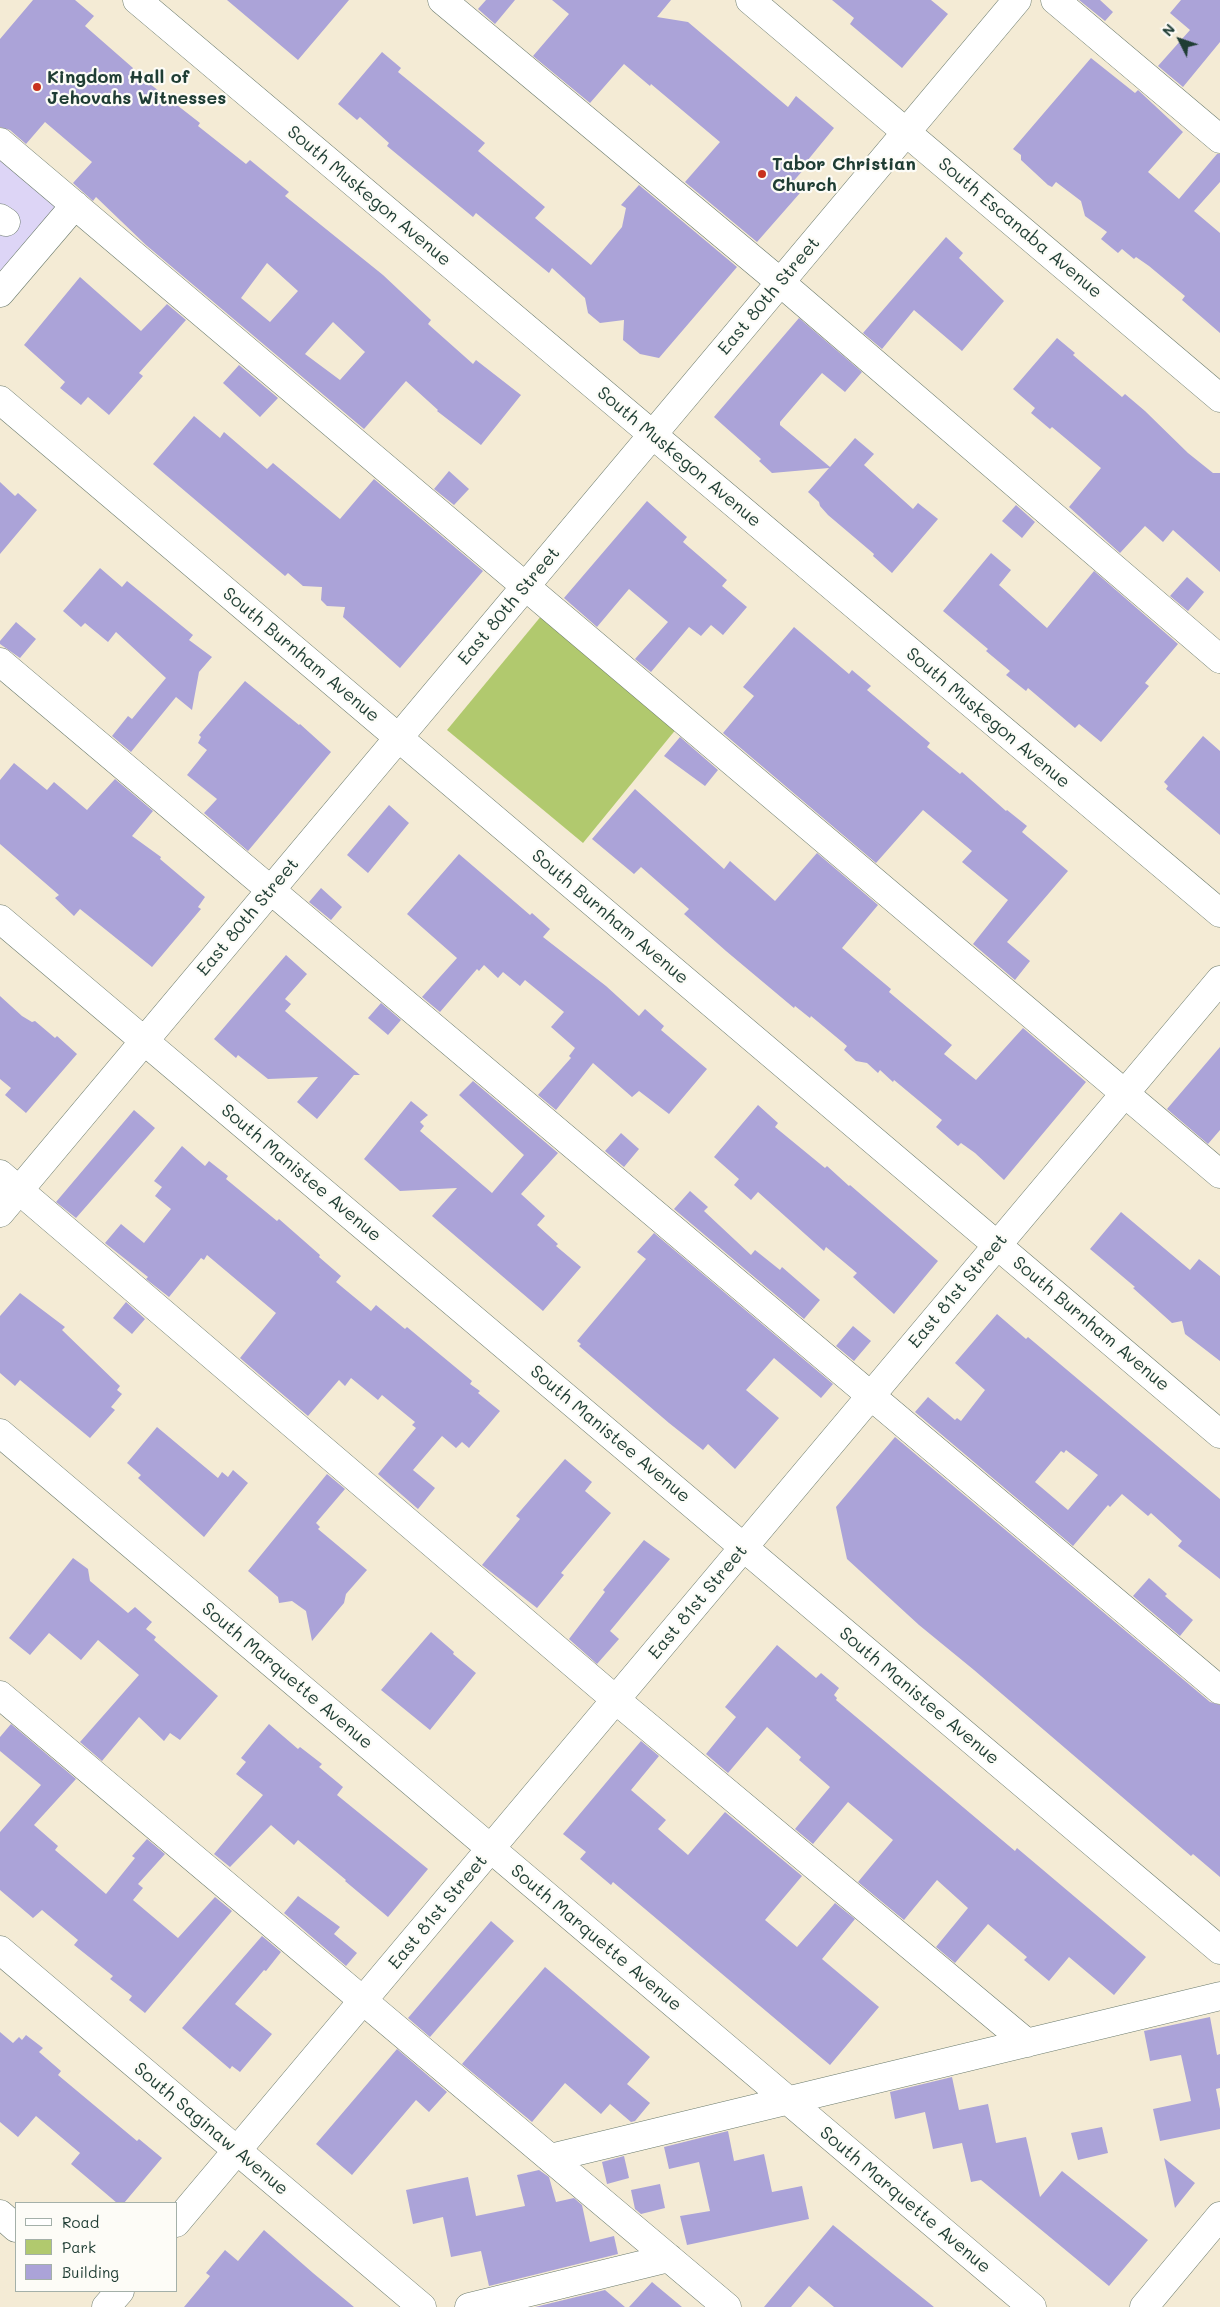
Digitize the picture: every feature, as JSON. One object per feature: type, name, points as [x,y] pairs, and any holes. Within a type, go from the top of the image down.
[{"type":"street","name":"South Muskegon Avenue","points":[[137,0],[1220,913]]},
{"type":"street","points":[[442,0],[780,282],[1220,659]]},
{"type":"street","name":"South Escanaba Avenue","points":[[750,0],[1220,398]]},
{"type":"street","name":"East 80th Street","points":[[0,1212],[10,1182],[144,1040],[1017,0]]},
{"type":"street","points":[[1055,0],[1220,139]]},
{"type":"street","points":[[2,149],[75,205],[1220,1174]]},
{"type":"street","points":[[0,293],[75,205]]},
{"type":"street","name":"South Burnham Avenue","points":[[0,400],[1220,1434]]},
{"type":"street","points":[[0,662],[1220,1690]]},
{"type":"street","name":"South Manistee Avenue","points":[[0,919],[1220,1950]]},
{"type":"street","name":"East 81st Street","points":[[178,2222],[1220,980]]},
{"type":"street","points":[[10,1182],[616,1700],[1027,2043]]},
{"type":"street","name":"South Marquette Avenue","points":[[0,1433],[1032,2307]]},
{"type":"street","points":[[0,1695],[727,2307]]},
{"type":"street","name":"South Saginaw Avenue","points":[[0,1950],[422,2307]]},
{"type":"street","points":[[550,2158],[1220,1996]]},
{"type":"street","points":[[0,2214],[15,2227]]},
{"type":"street","points":[[1144,2307],[1220,2216]]},
{"type":"street","points":[[469,2307],[669,2258]]},
{"type":"street","points":[[106,2307],[119,2292]]},
{"type":"shaded area","points":[[0,142],[75,205],[0,293]]},
{"type":"green space","points":[[542,615],[677,728],[583,843],[447,730]]},
{"type":"building","points":[[33,0],[75,0],[94,16],[85,26],[133,68],[132,70],[200,123],[198,126],[246,164],[250,160],[289,192],[285,196],[383,275],[431,320],[428,324],[473,364],[476,360],[521,395],[481,445],[437,411],[406,381],[364,429],[146,245],[96,197],[93,201],[73,183],[92,162],[45,122],[26,144],[10,130],[0,127],[0,39]],"holes":[[[267,263],[298,291],[270,322],[241,298]],[[333,322],[365,352],[340,380],[305,354]]]},
{"type":"building","points":[[227,0],[349,0],[298,60]]},
{"type":"building","points":[[486,0],[515,0],[495,24],[478,9]]},
{"type":"building","points":[[552,0],[671,0],[657,17],[688,22],[788,107],[796,96],[834,128],[790,185],[800,193],[757,242],[685,182],[720,142],[651,84],[650,86],[624,64],[590,103],[533,56],[569,14]]},
{"type":"building","points":[[832,0],[931,0],[948,14],[902,68],[850,24],[854,18]]},
{"type":"building","points":[[1079,0],[1100,0],[1113,12],[1105,21]]},
{"type":"building","points":[[1181,0],[1220,0],[1220,42],[1183,87],[1158,66],[1190,30],[1170,13]]},
{"type":"building","points":[[382,52],[401,68],[398,72],[485,143],[478,151],[545,207],[535,218],[591,265],[622,227],[626,208],[621,205],[639,185],[737,267],[659,358],[640,354],[623,340],[624,320],[600,323],[588,313],[585,298],[552,268],[549,273],[476,213],[473,217],[387,146],[389,143],[360,117],[357,120],[338,104]]},
{"type":"building","points":[[1091,58],[1135,93],[1138,90],[1183,132],[1148,172],[1179,199],[1217,154],[1220,154],[1220,182],[1194,211],[1220,233],[1220,333],[1182,300],[1185,296],[1149,266],[1136,257],[1134,259],[1122,249],[1118,253],[1101,239],[1107,232],[1085,216],[1081,201],[1056,182],[1052,187],[1048,185],[1021,160],[1021,155],[1013,149]]},
{"type":"building","points":[[946,237],[963,253],[959,258],[1004,301],[962,351],[914,310],[882,349],[863,333]]},
{"type":"building","points":[[80,277],[141,331],[167,304],[186,320],[139,373],[143,376],[109,415],[88,397],[81,405],[60,388],[65,382],[24,345]]},
{"type":"building","points":[[799,318],[862,372],[845,392],[822,373],[780,422],[780,425],[830,467],[855,438],[874,454],[864,465],[913,509],[918,503],[938,519],[892,573],[873,556],[874,554],[828,515],[819,502],[808,492],[829,468],[772,473],[759,461],[761,459],[714,417]]},
{"type":"building","points":[[1057,338],[1075,353],[1073,355],[1122,397],[1125,394],[1145,411],[1188,453],[1213,473],[1220,473],[1220,572],[1173,530],[1163,542],[1145,526],[1120,553],[1069,507],[1101,468],[1052,427],[1050,429],[1031,413],[1035,408],[1013,389]]},
{"type":"building","points":[[239,365],[278,398],[260,417],[223,383]]},
{"type":"building","points":[[194,416],[220,438],[224,432],[267,469],[273,463],[340,519],[374,479],[483,571],[400,668],[343,617],[345,607],[327,606],[321,600],[322,587],[303,586],[288,573],[285,576],[153,464]]},
{"type":"building","points":[[449,471],[469,489],[454,505],[434,489]]},
{"type":"building","points":[[0,482],[15,496],[18,493],[37,510],[0,554]]},
{"type":"building","points":[[647,501],[687,537],[683,542],[727,580],[722,586],[747,607],[723,635],[711,625],[701,636],[689,627],[651,672],[635,659],[668,622],[629,589],[597,627],[564,598]]},
{"type":"building","points":[[1016,505],[1035,522],[1022,538],[1002,521]]},
{"type":"building","points":[[991,553],[1011,570],[999,585],[1047,628],[1094,571],[1178,644],[1145,683],[1149,686],[1101,742],[1079,724],[1075,728],[1028,688],[1026,691],[1006,675],[1010,671],[986,651],[988,649],[943,611]]},
{"type":"building","points":[[100,568],[122,587],[127,581],[193,635],[189,640],[212,657],[199,672],[192,710],[176,697],[131,752],[112,736],[128,716],[132,719],[166,678],[116,632],[108,642],[85,623],[81,627],[63,611]]},
{"type":"building","points":[[1187,577],[1204,592],[1188,611],[1170,596]]},
{"type":"building","points":[[16,622],[36,639],[20,658],[0,644],[0,641]]},
{"type":"building","points":[[794,627],[849,674],[852,670],[871,686],[867,690],[930,743],[927,747],[960,774],[962,772],[1006,811],[1027,826],[1022,832],[1068,871],[1007,942],[1030,961],[1015,980],[973,944],[1008,900],[962,862],[972,851],[923,810],[876,863],[723,733],[754,696],[743,687]]},
{"type":"building","points":[[245,681],[300,724],[331,752],[248,851],[204,813],[217,799],[187,775],[207,750],[198,743],[201,737],[199,735]]},
{"type":"building","points":[[1203,736],[1220,751],[1220,835],[1166,789],[1168,786],[1164,782]]},
{"type":"building","points":[[680,737],[718,770],[705,786],[664,756]]},
{"type":"building","points":[[14,763],[47,790],[54,782],[87,810],[115,779],[153,811],[132,836],[161,857],[160,859],[205,897],[198,907],[201,909],[152,967],[80,909],[74,916],[55,898],[59,895],[0,844],[0,780]]},
{"type":"building","points":[[635,789],[724,869],[730,861],[775,901],[817,853],[878,905],[842,948],[891,989],[889,992],[952,1045],[944,1054],[976,1080],[1023,1028],[1086,1082],[1004,1180],[975,1153],[961,1143],[958,1146],[936,1127],[942,1120],[894,1080],[893,1082],[880,1070],[878,1073],[867,1063],[856,1061],[844,1050],[847,1046],[811,1016],[810,1018],[795,1006],[794,1008],[726,951],[684,914],[689,909],[641,867],[634,874],[592,839]]},
{"type":"building","points":[[389,805],[409,823],[368,873],[347,855]]},
{"type":"building","points":[[459,854],[530,915],[532,913],[550,929],[543,937],[606,986],[639,1016],[645,1009],[664,1026],[661,1030],[707,1069],[669,1114],[639,1091],[632,1097],[593,1063],[556,1110],[538,1095],[571,1058],[569,1056],[575,1048],[551,1027],[564,1012],[525,980],[520,986],[503,972],[498,978],[484,965],[479,971],[477,969],[440,1012],[422,997],[457,958],[407,914]]},
{"type":"building","points":[[321,888],[342,907],[331,920],[309,902]]},
{"type":"building","points":[[286,955],[307,974],[285,999],[291,1004],[285,1011],[360,1075],[354,1075],[317,1119],[297,1102],[318,1077],[268,1079],[238,1055],[236,1058],[214,1039]]},
{"type":"building","points":[[0,996],[22,1016],[32,1022],[35,1021],[55,1038],[57,1036],[77,1054],[26,1113],[5,1095],[11,1088],[0,1079]]},
{"type":"building","points":[[381,1003],[401,1020],[388,1035],[368,1018]]},
{"type":"building","points":[[1220,1047],[1220,1130],[1208,1144],[1167,1109]]},
{"type":"building","points":[[473,1081],[558,1153],[521,1194],[545,1216],[537,1225],[558,1244],[556,1246],[581,1267],[543,1311],[432,1216],[457,1188],[400,1191],[364,1159],[411,1101],[428,1115],[420,1122],[424,1126],[420,1131],[492,1193],[524,1155],[459,1095]]},
{"type":"building","points":[[758,1105],[778,1123],[775,1127],[825,1168],[827,1166],[938,1261],[894,1314],[853,1277],[857,1273],[826,1247],[824,1251],[758,1192],[751,1200],[734,1185],[739,1179],[714,1157]]},
{"type":"building","points":[[134,1110],[155,1128],[76,1218],[56,1202]]},
{"type":"building","points":[[621,1133],[639,1149],[624,1167],[605,1151]]},
{"type":"building","points":[[182,1146],[205,1166],[209,1161],[228,1176],[226,1179],[277,1221],[279,1219],[320,1255],[319,1257],[341,1276],[336,1282],[371,1311],[376,1305],[405,1329],[407,1327],[472,1381],[470,1384],[480,1391],[478,1393],[500,1411],[469,1448],[462,1442],[456,1448],[442,1436],[413,1470],[435,1488],[418,1509],[378,1474],[416,1428],[412,1425],[415,1422],[382,1395],[378,1400],[351,1378],[345,1386],[339,1380],[308,1416],[240,1358],[276,1313],[207,1255],[204,1260],[201,1258],[169,1297],[146,1279],[148,1277],[105,1243],[121,1224],[144,1243],[171,1209],[155,1196],[162,1187],[154,1181]]},
{"type":"building","points":[[690,1191],[708,1207],[704,1211],[751,1255],[755,1250],[780,1270],[782,1267],[820,1300],[804,1319],[674,1209]]},
{"type":"building","points":[[1121,1212],[1190,1270],[1199,1259],[1220,1276],[1220,1361],[1185,1334],[1182,1321],[1172,1323],[1133,1288],[1135,1287],[1090,1249]]},
{"type":"building","points":[[654,1233],[833,1384],[821,1398],[774,1358],[746,1390],[779,1418],[735,1469],[708,1444],[703,1450],[669,1423],[579,1346],[581,1344],[577,1341],[646,1259],[637,1252]]},
{"type":"building","points":[[20,1293],[65,1327],[62,1330],[120,1386],[117,1390],[122,1394],[111,1407],[115,1410],[90,1438],[20,1380],[15,1386],[0,1373],[0,1316]]},
{"type":"building","points":[[126,1302],[145,1319],[132,1334],[113,1318]]},
{"type":"building","points":[[997,1314],[1026,1339],[1028,1337],[1220,1499],[1220,1579],[1178,1546],[1182,1541],[1151,1513],[1148,1516],[1122,1494],[1110,1507],[1108,1505],[1073,1546],[915,1412],[928,1397],[955,1420],[957,1418],[961,1421],[985,1390],[955,1363]],"holes":[[[1066,1450],[1098,1475],[1068,1510],[1035,1482],[1061,1451],[1064,1453]]]},
{"type":"building","points":[[853,1326],[871,1341],[854,1361],[836,1346]]},
{"type":"building","points":[[157,1427],[218,1478],[222,1472],[228,1477],[233,1470],[248,1483],[204,1537],[138,1478],[141,1475],[127,1463]]},
{"type":"building","points":[[895,1437],[1210,1702],[1220,1705],[1220,1877],[1193,1854],[1191,1856],[919,1625],[847,1559],[836,1507]]},
{"type":"building","points":[[565,1459],[592,1482],[585,1491],[611,1513],[561,1573],[564,1575],[537,1608],[482,1565],[520,1519],[516,1516]]},
{"type":"building","points":[[327,1474],[345,1489],[316,1523],[320,1527],[318,1529],[367,1570],[346,1594],[344,1603],[312,1641],[306,1611],[292,1601],[279,1603],[278,1597],[248,1571]]},
{"type":"building","points":[[644,1540],[670,1559],[610,1631],[619,1639],[597,1664],[569,1639],[605,1592],[603,1590]]},
{"type":"building","points":[[73,1558],[88,1569],[90,1581],[128,1613],[135,1607],[152,1622],[146,1629],[156,1637],[154,1640],[218,1696],[180,1740],[170,1733],[164,1741],[139,1717],[102,1761],[80,1742],[139,1675],[98,1640],[81,1660],[49,1633],[30,1655],[9,1638]]},
{"type":"building","points":[[1149,1578],[1167,1594],[1165,1596],[1193,1620],[1180,1636],[1133,1596]]},
{"type":"building","points":[[431,1632],[476,1673],[430,1730],[381,1690]]},
{"type":"building","points":[[777,1645],[816,1678],[821,1673],[839,1688],[834,1695],[837,1698],[836,1700],[1015,1851],[1017,1848],[1146,1957],[1114,1995],[1069,1957],[1049,1981],[1024,1960],[1027,1957],[988,1924],[955,1963],[936,1947],[968,1908],[937,1880],[904,1920],[858,1882],[893,1840],[848,1802],[813,1844],[795,1829],[830,1787],[799,1760],[801,1757],[767,1727],[728,1773],[706,1754],[736,1717],[725,1707]]},
{"type":"building","points":[[11,1724],[76,1779],[34,1825],[58,1846],[55,1850],[106,1894],[135,1858],[132,1856],[147,1839],[165,1854],[138,1884],[143,1888],[133,1900],[178,1938],[215,1897],[232,1911],[145,2013],[129,2000],[132,1996],[110,1979],[113,1976],[74,1945],[78,1940],[42,1910],[33,1918],[0,1890],[0,1832],[41,1785],[0,1751],[0,1737]]},
{"type":"building","points":[[269,1724],[298,1749],[300,1747],[322,1764],[319,1767],[343,1787],[337,1795],[428,1869],[388,1917],[298,1840],[294,1845],[271,1825],[230,1867],[214,1854],[263,1795],[236,1774],[246,1762],[241,1758]]},
{"type":"building","points":[[641,1741],[659,1756],[631,1790],[666,1820],[658,1829],[688,1855],[725,1812],[802,1876],[765,1920],[797,1947],[835,1903],[855,1919],[822,1959],[879,2007],[830,2065],[613,1882],[611,1885],[580,1859],[586,1852],[563,1834]]},
{"type":"building","points":[[298,1896],[340,1927],[334,1934],[357,1953],[346,1966],[284,1913]]},
{"type":"building","points":[[491,1921],[514,1941],[430,2037],[408,2018]]},
{"type":"building","points":[[262,1936],[281,1952],[235,2004],[272,2034],[240,2072],[232,2066],[230,2069],[182,2028]]},
{"type":"building","points":[[545,1967],[650,2057],[627,2084],[650,2103],[635,2121],[631,2122],[610,2104],[601,2114],[565,2083],[532,2122],[462,2064]]},
{"type":"building","points":[[1210,2017],[1217,2055],[1220,2054],[1220,2088],[1216,2089],[1220,2109],[1220,2129],[1160,2141],[1153,2109],[1191,2101],[1181,2055],[1150,2061],[1144,2031]]},
{"type":"building","points":[[0,2032],[13,2043],[19,2037],[22,2040],[26,2035],[43,2048],[39,2052],[61,2071],[58,2075],[137,2141],[139,2139],[162,2158],[125,2202],[116,2202],[71,2164],[80,2153],[36,2116],[18,2137],[0,2122]]},
{"type":"building","points":[[397,2049],[447,2092],[429,2112],[416,2100],[352,2175],[316,2144]]},
{"type":"building","points":[[952,2077],[959,2110],[988,2104],[996,2143],[1026,2137],[1040,2197],[1062,2171],[1148,2240],[1109,2286],[981,2180],[971,2182],[962,2143],[933,2149],[925,2112],[895,2119],[890,2092]]},
{"type":"building","points":[[1102,2127],[1108,2153],[1078,2160],[1071,2133]]},
{"type":"building","points":[[728,2131],[734,2161],[764,2154],[772,2192],[802,2186],[809,2219],[687,2245],[680,2216],[710,2211],[699,2162],[669,2169],[664,2147]]},
{"type":"building","points":[[624,2156],[629,2178],[607,2184],[602,2162]]},
{"type":"building","points":[[1164,2158],[1195,2183],[1175,2208]]},
{"type":"building","points":[[539,2170],[549,2177],[556,2202],[574,2198],[582,2205],[590,2242],[614,2236],[618,2254],[489,2286],[481,2251],[451,2257],[443,2217],[413,2224],[406,2190],[468,2177],[476,2216],[525,2206],[517,2175]]},
{"type":"building","points":[[660,2184],[665,2208],[641,2214],[635,2209],[631,2190]]},
{"type":"building","points":[[833,2225],[934,2307],[834,2307],[809,2286],[791,2307],[764,2307]]},
{"type":"building","points":[[264,2230],[354,2307],[184,2307],[210,2276],[206,2273],[225,2250],[238,2261]]},
{"type":"building","points":[[652,2282],[682,2307],[629,2307]]},
{"type":"building","points":[[605,2290],[625,2307],[535,2307]]},
{"type":"place","name":"Kingdom Hall of Jehovahs Witnesses","points":[[37,87]]},
{"type":"place","name":"Tabor Christian Church","points":[[762,174]]}]
